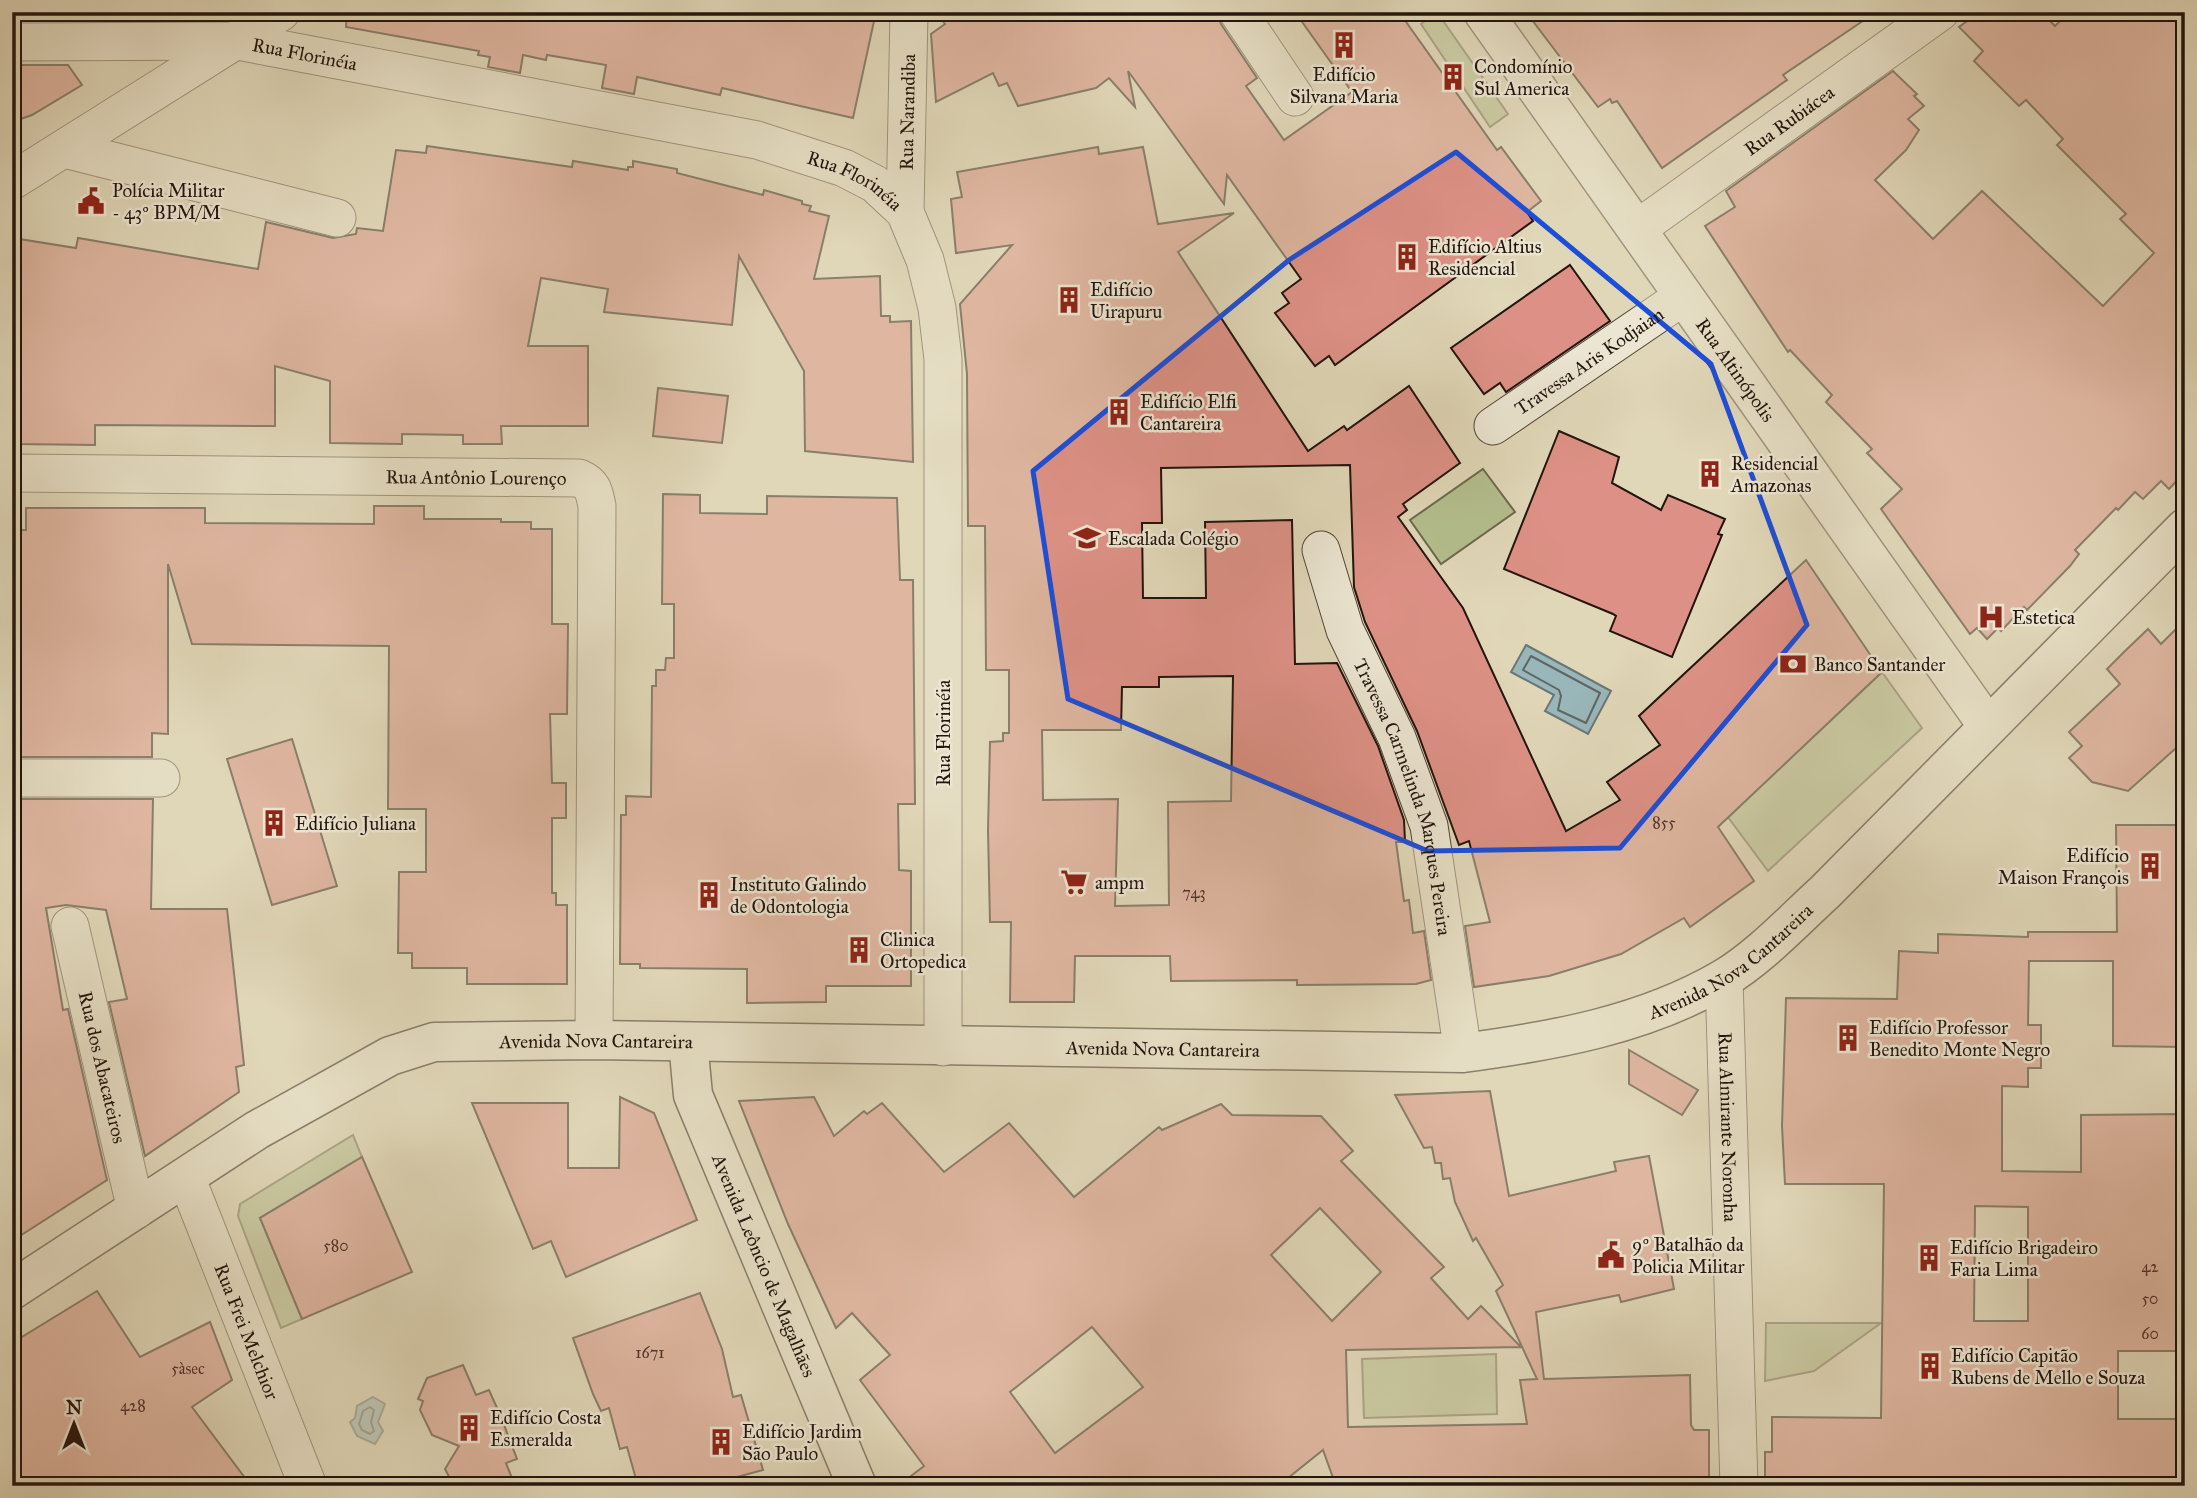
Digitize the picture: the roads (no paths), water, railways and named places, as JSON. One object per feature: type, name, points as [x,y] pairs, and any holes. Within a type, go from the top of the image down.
[{"type":"main road","name":"Rua Altinópolis","points":[[1483,12],[1987,725]]},
{"type":"main road","name":"Avenida Nova Cantareira","points":[[12,1290],[257,1129],[410,1048],[434,1042],[480,1039],[1463,1053],[1587,1033],[1638,1017],[1724,978],[1825,892],[1987,725],[2185,528]]},
{"type":"main road","name":"Avenida Leôncio de Magalhães","points":[[688,1042],[692,1095],[857,1486]]},
{"type":"street","points":[[12,181],[281,12]]},
{"type":"street","points":[[299,12],[304,28],[325,57]]},
{"type":"street","name":"Rua Narandiba","points":[[905,212],[909,12]]},
{"type":"street","points":[[1238,12],[1295,97]]},
{"type":"street","name":"Rua Rubiácea","points":[[1637,229],[1940,12]]},
{"type":"street","points":[[121,41],[148,55],[153,66],[157,91]]},
{"type":"street","name":"Rua Florinéia","points":[[12,42],[238,41],[325,57],[757,140],[844,168],[874,184],[905,212],[925,260],[937,308],[943,359],[943,1047]]},
{"type":"street","points":[[65,149],[337,218]]},
{"type":"street","name":"Travessa Aris Kodjaian","points":[[1493,426],[1684,296]]},
{"type":"street","name":"Rua Antônio Lourenço","points":[[12,473],[579,478],[589,482],[597,506],[594,1041]]},
{"type":"street","name":"Travessa Carmelinda Marques Pereira","points":[[1321,550],[1345,630],[1397,738],[1429,826],[1463,1053]]},
{"type":"street","points":[[12,778],[161,778]]},
{"type":"street","name":"Rua dos Abacateiros","points":[[70,926],[136,1210]]},
{"type":"street","name":"Rua Almirante Noronha","points":[[1724,978],[1739,1486]]},
{"type":"street","name":"Rua Frei Melchior","points":[[186,1177],[307,1486]]},
{"type":"water","points":[[1526,645],[1611,691],[1588,734],[1545,711],[1554,695],[1511,672]]},
{"type":"water","points":[[373,1397],[385,1404],[378,1422],[383,1431],[375,1444],[357,1436],[350,1422],[355,1418],[357,1406]]},
{"type":"place","name":"Edifício Silvana Maria","points":[[1344,45]]},
{"type":"place","name":"Condomínio Sul America","points":[[1453,77]]},
{"type":"place","name":"Polícia Militar - 43º BPM/M","points":[[91,201]]},
{"type":"place","name":"Edifício Altius Residencial","points":[[1407,257]]},
{"type":"place","name":"Edifício Uirapuru","points":[[1069,300]]},
{"type":"place","name":"Edifício Elfi Cantareira","points":[[1119,412]]},
{"type":"place","name":"Residencial Amazonas","points":[[1710,474]]},
{"type":"place","name":"Escalada Colégio","points":[[1087,538]]},
{"type":"place","name":"Estetica","points":[[1991,617]]},
{"type":"place","name":"Banco Santander","points":[[1793,664]]},
{"type":"place","name":"Edifício Juliana","points":[[274,823]]},
{"type":"place","name":"Edifício Maison François","points":[[2150,866]]},
{"type":"place","name":"ampm","points":[[1074,882]]},
{"type":"place","name":"Instituto Galindo de Odontologia","points":[[709,895]]},
{"type":"place","name":"Clinica Ortopedica","points":[[859,950]]},
{"type":"place","name":"Edifício Professor Benedito Monte Negro","points":[[1848,1038]]},
{"type":"place","name":"9º Batalhão da Policia Militar","points":[[1611,1255]]},
{"type":"place","name":"Edifício Brigadeiro Faria Lima","points":[[1929,1258]]},
{"type":"place","name":"Edifício Capitão Rubens de Mello e Souza","points":[[1930,1366]]},
{"type":"place","name":"Edifício Costa Esmeralda","points":[[469,1428]]},
{"type":"place","name":"Edifício Jardim São Paulo","points":[[721,1442]]}]
